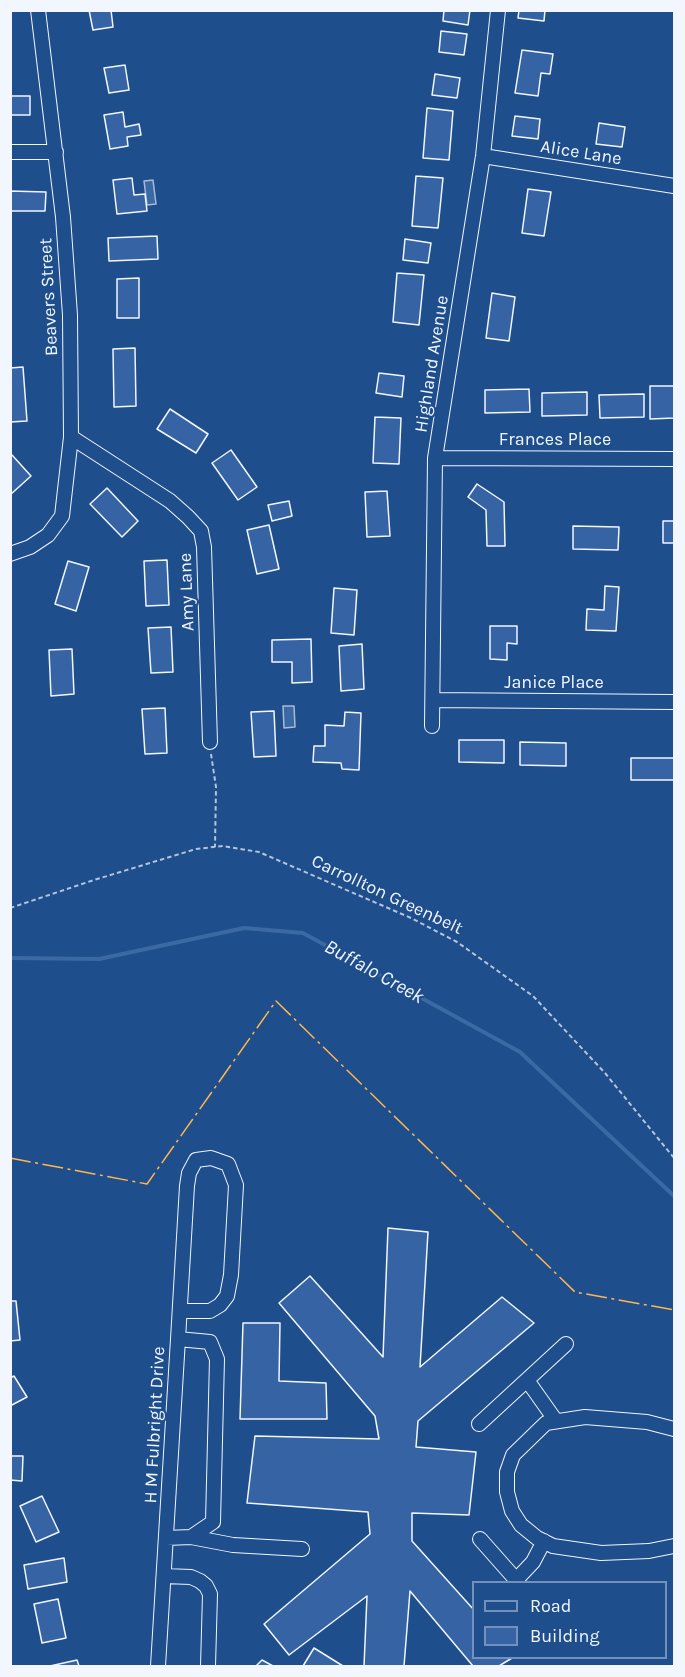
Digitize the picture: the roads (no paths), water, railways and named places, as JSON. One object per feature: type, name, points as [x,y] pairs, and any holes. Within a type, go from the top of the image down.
[{"type":"street","name":"Beavers Street","points":[[10,554],[30,547],[48,536],[62,516],[71,437],[70,315],[56,152],[38,10]]},
{"type":"street","name":"Highland Avenue","points":[[432,726],[435,458],[483,156],[498,10]]},
{"type":"street","points":[[10,152],[56,152]]},
{"type":"street","name":"Alice Lane","points":[[483,156],[675,186]]},
{"type":"street","name":"Amy Lane","points":[[71,437],[170,501],[201,531],[204,547],[210,742]]},
{"type":"street","name":"Frances Place","points":[[435,458],[675,459]]},
{"type":"street","name":"Janice Place","points":[[433,700],[675,702]]},
{"type":"street","name":"H M Fulbright Drive","points":[[158,1666],[178,1339],[189,1173],[196,1160],[211,1158],[228,1164],[236,1185],[231,1275],[227,1296],[220,1305],[210,1311],[180,1311]]},
{"type":"street","points":[[178,1339],[210,1342],[218,1359],[213,1522],[191,1537]]},
{"type":"street","points":[[479,1425],[566,1344]]},
{"type":"street","points":[[527,1380],[556,1421]]},
{"type":"street","points":[[675,1429],[648,1422],[585,1417],[546,1423],[513,1455],[507,1472],[507,1492],[512,1511],[521,1525],[554,1546],[601,1553],[649,1551],[675,1546]]},
{"type":"street","points":[[166,1538],[191,1537],[233,1545],[302,1549]]},
{"type":"street","points":[[480,1539],[517,1581],[534,1562],[544,1541]]},
{"type":"street","points":[[164,1576],[191,1577],[206,1586],[210,1594],[208,1666]]},
{"type":"water","points":[[153,180],[156,204],[147,205],[144,181]]},
{"type":"water","points":[[283,706],[294,706],[295,727],[284,728]]},
{"type":"waterway","name":"Buffalo Creek","points":[[10,958],[99,959],[244,928],[303,933],[520,1052],[674,1196]]}]
